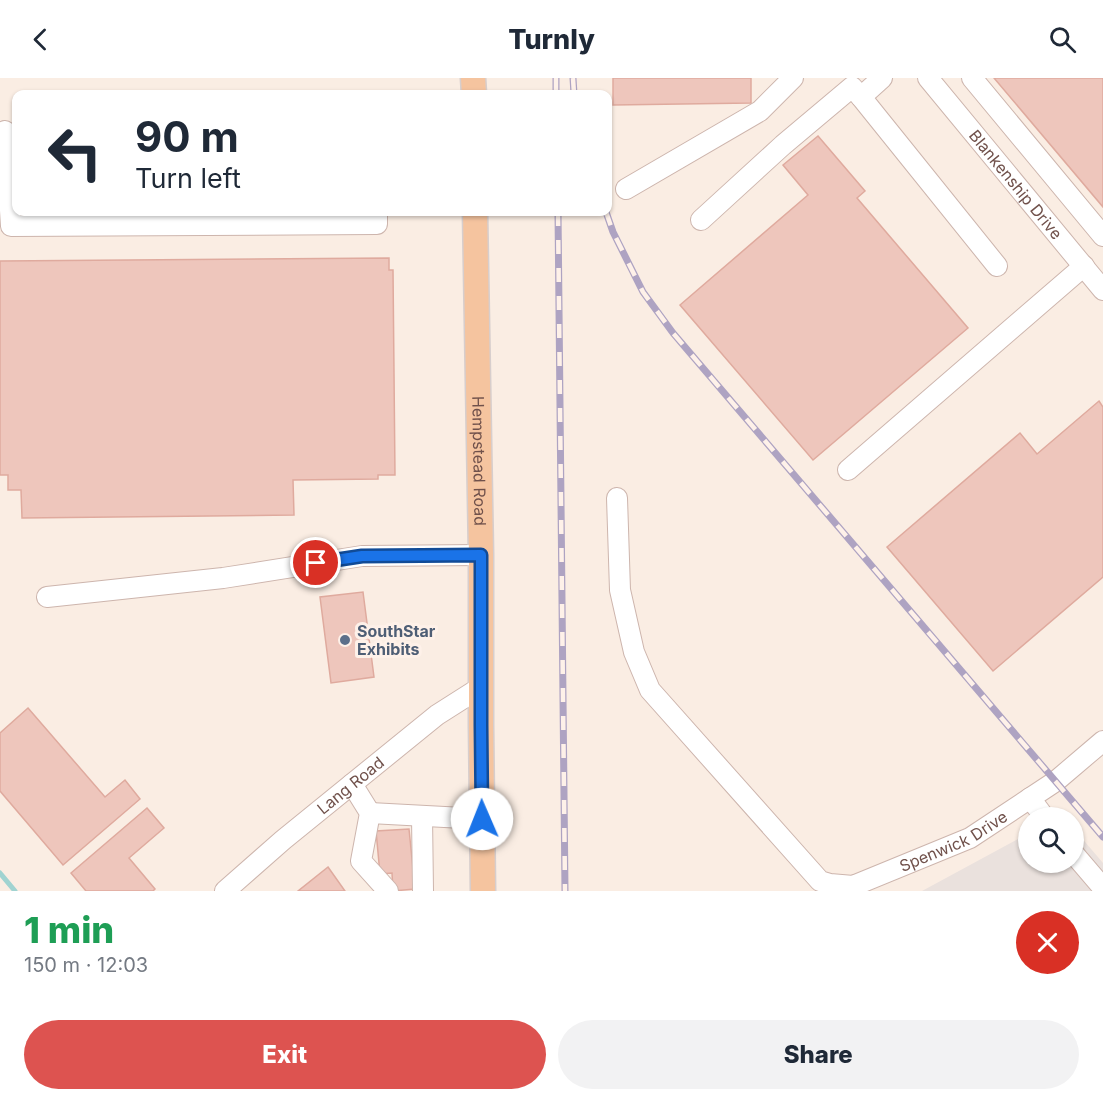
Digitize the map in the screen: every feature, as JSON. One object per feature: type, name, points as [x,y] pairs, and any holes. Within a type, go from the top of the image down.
[{"type":"main road","name":"Hempstead Road","points":[[476,216],[483,891]]},
{"type":"street","points":[[626,189],[760,111],[794,78]]},
{"type":"street","points":[[861,97],[882,78]]},
{"type":"street","name":"Blankenship Drive","points":[[928,78],[1102,288]]},
{"type":"street","points":[[972,78],[1103,236]]},
{"type":"street","points":[[701,220],[783,145],[852,87],[997,266]]},
{"type":"street","points":[[5,131],[12,181],[11,226],[377,224],[377,216]]},
{"type":"street","points":[[848,470],[1083,266]]},
{"type":"street","name":"Spenwick Drive","points":[[617,498],[620,590],[634,652],[650,690],[820,881],[853,886],[970,838],[1056,781],[1103,741]]},
{"type":"street","points":[[47,597],[223,578],[362,556],[481,555]]},
{"type":"street","name":"Lang Road","points":[[225,891],[283,840],[437,715],[481,687]]},
{"type":"street","points":[[352,784],[370,813],[361,861],[388,891]]},
{"type":"street","points":[[1030,798],[1037,807]]},
{"type":"street","points":[[370,813],[482,819]]},
{"type":"street","points":[[422,816],[423,891]]},
{"type":"street","points":[[1084,866],[1103,888]]},
{"type":"shaded area","points":[[1018,839],[1018,873],[1084,873],[1084,841],[1103,863],[1103,891],[922,891]]},
{"type":"building","points":[[613,78],[751,78],[751,103],[613,105]]},
{"type":"building","points":[[994,78],[1103,78],[1103,207]]},
{"type":"building","points":[[818,136],[865,191],[857,198],[968,328],[813,460],[680,305],[808,195],[783,165]]},
{"type":"building","points":[[389,258],[389,270],[393,270],[395,475],[378,475],[378,479],[293,480],[294,515],[22,518],[21,490],[8,490],[8,475],[0,475],[0,261]]},
{"type":"building","points":[[1099,401],[1103,407],[1103,577],[993,671],[887,547],[1020,433],[1037,454]]},
{"type":"building","points":[[363,592],[374,677],[331,683],[320,597]]},
{"type":"building","points":[[28,708],[105,797],[125,780],[140,799],[63,865],[0,791],[0,733]]},
{"type":"building","points":[[147,808],[164,828],[129,858],[155,889],[153,891],[86,891],[71,873]]},
{"type":"building","points":[[409,829],[415,889],[393,891],[392,873],[380,874],[376,831]]},
{"type":"building","points":[[328,867],[345,891],[298,891]]},
{"type":"waterway","points":[[0,873],[15,891]]},
{"type":"railway","points":[[556,78],[556,90]]},
{"type":"railway","points":[[573,78],[574,90]]},
{"type":"railway","points":[[558,216],[565,891]]},
{"type":"railway","points":[[607,216],[643,292],[673,333],[1103,837]]},
{"type":"place","name":"SouthStar Exhibits","points":[[345,640]]},
{"type":"route","points":[[316,563],[362,556],[481,555],[482,819]]}]
